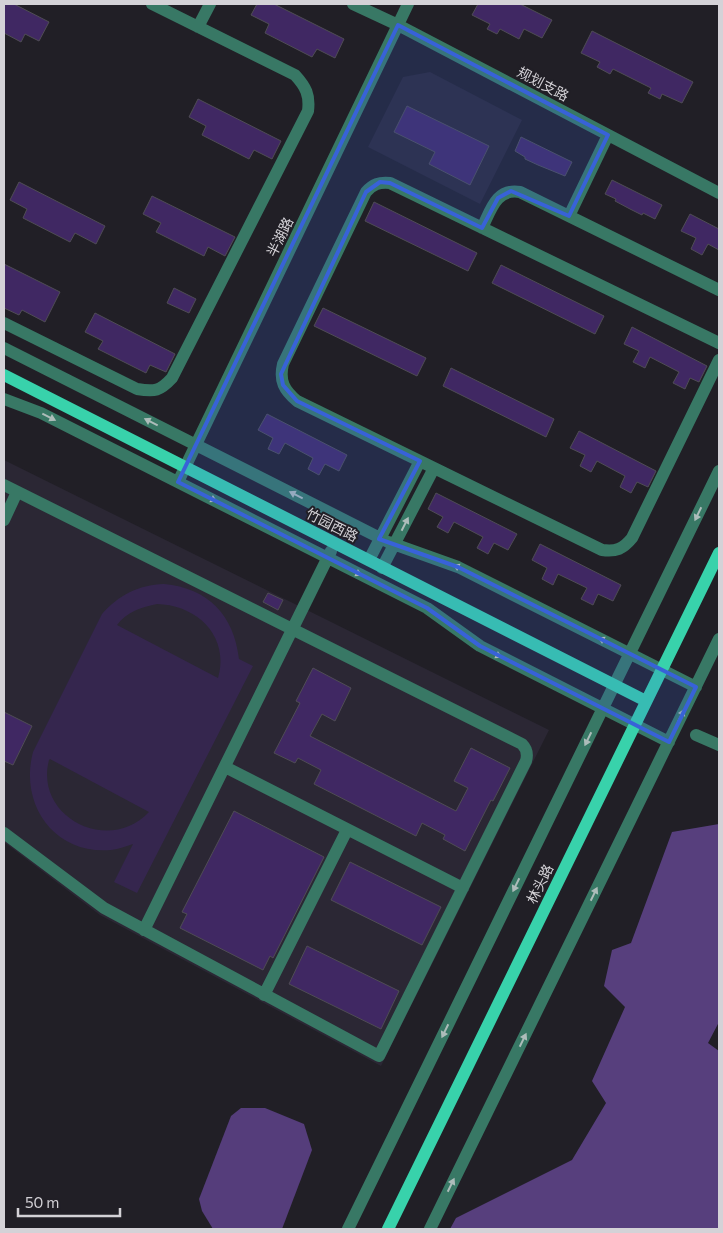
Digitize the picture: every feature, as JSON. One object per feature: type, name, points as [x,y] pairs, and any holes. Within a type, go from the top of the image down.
[{"type":"main road","name":"竹园西路","points":[[4,375],[646,701]]},
{"type":"main road","name":"林头路","points":[[388,1229],[719,553]]},
{"type":"street","points":[[4,323],[137,389],[150,391],[163,388],[172,378],[308,110],[309,99],[305,86],[295,75],[152,4]]},
{"type":"street","points":[[198,27],[210,4]]},
{"type":"street","name":"规划支路","points":[[353,4],[398,25],[719,193]]},
{"type":"street","name":"半湖路","points":[[178,482],[408,4]]},
{"type":"street","points":[[569,216],[608,134]]},
{"type":"street","points":[[719,343],[390,182],[380,182],[372,185],[362,201],[281,374],[283,385],[297,401],[602,550],[611,551],[620,550],[632,538],[719,360]]},
{"type":"street","points":[[482,228],[498,198],[511,191],[520,192],[719,290]]},
{"type":"street","points":[[4,348],[380,538],[458,567],[696,687]]},
{"type":"street","points":[[4,400],[41,413],[428,608],[480,646],[668,742]]},
{"type":"street","points":[[368,560],[420,461]]},
{"type":"street","points":[[382,568],[434,468]]},
{"type":"street","points":[[348,1229],[719,471]]},
{"type":"street","points":[[4,485],[513,739],[526,748],[528,754],[378,1056],[104,908],[4,832]]},
{"type":"street","points":[[4,520],[18,492]]},
{"type":"street","points":[[144,930],[335,543]]},
{"type":"street","points":[[430,1229],[719,639]]},
{"type":"street","points":[[696,735],[719,744]]},
{"type":"street","points":[[224,767],[463,888]]},
{"type":"street","points":[[264,995],[348,830]]},
{"type":"highlighted area","points":[[398,25],[608,135],[569,216],[511,191],[498,198],[482,228],[390,183],[380,182],[366,192],[281,374],[283,385],[297,401],[420,461],[379,539],[458,567],[696,687],[669,742],[480,646],[427,608],[178,482]]},
{"type":"shaded area","points":[[430,72],[522,120],[480,204],[368,147],[403,77]]},
{"type":"shaded area","points":[[4,460],[549,730],[381,1066],[100,915],[4,842]]},
{"type":"shaded area","points":[[164,584],[194,591],[216,606],[225,617],[231,629],[239,659],[253,666],[137,893],[114,882],[133,844],[111,850],[91,849],[73,844],[58,835],[45,822],[36,807],[31,790],[30,771],[33,752],[102,614],[122,596],[146,586]],"holes":[[[157,604],[185,610],[207,626],[215,636],[219,649],[218,678],[117,625],[135,611]],[[50,759],[149,812],[133,824],[114,830],[96,829],[78,824],[64,813],[53,798],[47,780]]]},
{"type":"shaded area","points":[[719,824],[719,1022],[708,1043],[719,1051],[719,1229],[450,1229],[456,1218],[572,1160],[606,1103],[592,1081],[625,1007],[604,986],[612,950],[631,943],[672,832]]},
{"type":"shaded area","points":[[241,1108],[265,1108],[304,1124],[312,1150],[282,1229],[213,1229],[202,1211],[199,1199],[231,1116]]},
{"type":"building","points":[[4,4],[14,4],[49,22],[39,41],[25,34],[21,42],[4,33]]},
{"type":"building","points":[[257,4],[274,4],[344,39],[335,58],[317,49],[312,57],[265,33],[269,24],[251,15]]},
{"type":"building","points":[[478,4],[520,4],[552,20],[542,38],[524,29],[519,39],[500,29],[497,34],[487,29],[490,24],[472,15]]},
{"type":"building","points":[[592,31],[693,82],[682,103],[662,94],[660,99],[648,93],[651,88],[613,69],[610,74],[597,67],[600,62],[581,53]]},
{"type":"building","points":[[198,99],[281,141],[272,159],[254,150],[249,159],[202,135],[206,126],[189,117]]},
{"type":"building","points":[[407,106],[489,146],[470,185],[429,164],[435,152],[394,132]]},
{"type":"building","points":[[521,137],[572,162],[565,176],[525,159],[525,157],[515,151]]},
{"type":"building","points":[[612,180],[662,205],[655,219],[630,209],[605,194]]},
{"type":"building","points":[[19,182],[105,226],[96,244],[75,233],[70,242],[23,218],[27,209],[10,200]]},
{"type":"building","points":[[152,196],[235,237],[225,256],[208,247],[204,256],[156,232],[161,223],[143,214]]},
{"type":"building","points":[[374,202],[477,253],[468,271],[365,221]]},
{"type":"building","points":[[690,214],[719,229],[719,250],[708,244],[702,255],[691,249],[696,238],[681,231]]},
{"type":"building","points":[[4,264],[60,292],[45,322],[22,310],[19,315],[4,308]]},
{"type":"building","points":[[501,265],[604,316],[595,334],[492,283]]},
{"type":"building","points":[[174,288],[196,299],[189,313],[167,303]]},
{"type":"building","points":[[323,308],[426,358],[417,376],[314,326]]},
{"type":"building","points":[[95,313],[175,354],[166,372],[150,365],[146,373],[98,349],[103,341],[85,332]]},
{"type":"building","points":[[632,327],[707,366],[699,382],[690,378],[685,389],[673,383],[679,372],[650,357],[645,368],[633,362],[639,351],[624,344]]},
{"type":"building","points":[[451,368],[554,419],[546,437],[443,386]]},
{"type":"building","points":[[267,414],[347,455],[339,471],[325,464],[319,475],[308,469],[313,458],[285,443],[279,454],[268,449],[273,438],[258,430]]},
{"type":"building","points":[[579,431],[656,471],[648,487],[637,482],[631,493],[620,487],[625,476],[597,461],[591,472],[580,466],[585,455],[570,448]]},
{"type":"building","points":[[436,493],[517,534],[508,550],[494,543],[488,554],[477,548],[483,537],[454,522],[448,533],[437,527],[443,517],[428,509]]},
{"type":"building","points":[[540,544],[621,585],[613,601],[598,594],[593,605],[581,599],[587,588],[558,574],[553,585],[542,579],[547,568],[532,560]]},
{"type":"building","points":[[268,593],[283,600],[278,610],[263,602]]},
{"type":"building","points":[[313,668],[351,688],[335,721],[322,714],[310,736],[456,811],[468,788],[454,781],[471,748],[510,768],[465,851],[443,839],[445,835],[422,823],[416,836],[314,784],[321,770],[298,758],[295,763],[274,753],[300,703],[296,701]]},
{"type":"building","points":[[4,712],[32,726],[13,765],[4,761]]},
{"type":"building","points":[[234,811],[324,857],[273,958],[270,956],[263,970],[180,928],[187,914],[182,912]]},
{"type":"building","points":[[350,862],[441,907],[422,945],[331,900]]},
{"type":"building","points":[[307,946],[399,991],[381,1029],[289,984]]}]
